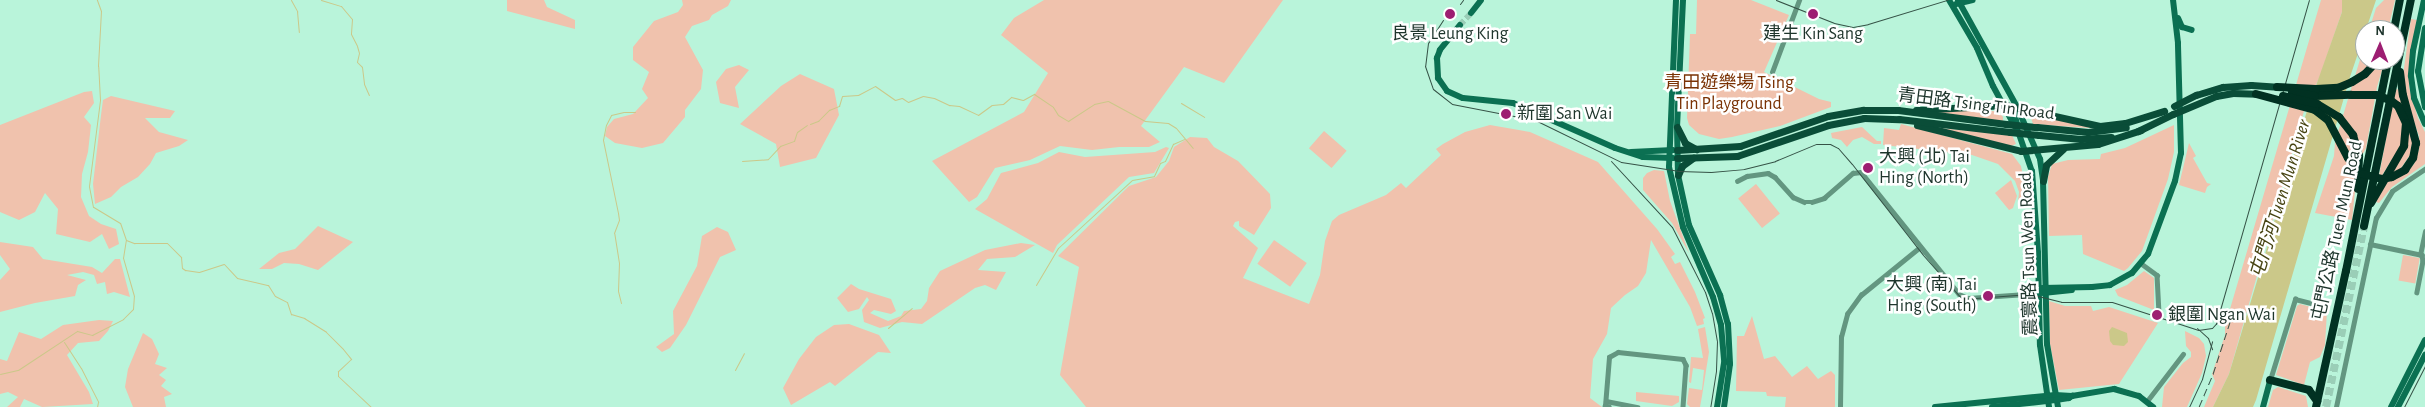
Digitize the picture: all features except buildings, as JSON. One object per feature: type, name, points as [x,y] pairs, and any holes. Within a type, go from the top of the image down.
[{"type":"highway","points":[[2396,20],[2400,0]]},
{"type":"highway","name":"屯門公路 Tuen Mun Road","points":[[2405,30],[2411,0]]},
{"type":"highway","points":[[2277,87],[2333,89],[2352,82],[2369,70]]},
{"type":"highway","name":"屯門公路 Tuen Mun Road","points":[[2316,404],[2357,216],[2386,70]]},
{"type":"highway","name":"屯門公路 Tuen Mun Road","points":[[2364,226],[2397,70]]},
{"type":"highway","points":[[2256,94],[2305,106],[2321,114],[2334,128],[2349,160],[2363,174],[2382,179],[2392,177],[2405,170],[2413,158],[2416,142],[2403,95],[2400,70]]},
{"type":"highway","points":[[2277,87],[2315,96],[2365,94],[2385,98],[2398,106],[2405,118],[2407,131],[2404,146],[2369,206]]},
{"type":"highway","points":[[2256,94],[2292,98],[2317,104],[2334,113],[2350,130],[2356,143],[2360,160],[2357,216]]},
{"type":"highway","points":[[2270,380],[2309,390],[2316,404]]},
{"type":"main road","points":[[1471,13],[1481,0]]},
{"type":"main road","points":[[1676,0],[1672,185],[1679,217],[1714,297],[1722,325],[1724,364],[1717,407]]},
{"type":"main road","points":[[1683,0],[1677,128],[1673,154],[1689,225],[1720,294],[1728,324],[1730,364],[1724,407]]},
{"type":"main road","points":[[1955,2],[1973,0]]},
{"type":"main road","points":[[2042,291],[2098,287],[2116,282],[2132,273],[2142,264],[2148,254],[2175,181],[2180,153],[2179,70],[2173,0]]},
{"type":"main road","points":[[2424,0],[2412,58],[2411,76],[2414,98],[2425,124]]},
{"type":"main road","name":"震寰路 Tsun Wen Road","points":[[1955,2],[1993,86],[2005,105],[2026,150],[2032,171],[2047,344],[2056,401]]},
{"type":"main road","name":"震寰路 Tsun Wen Road","points":[[1955,2],[2017,107],[2036,150],[2043,181],[2042,291],[2039,308],[2040,345],[2048,401]]},
{"type":"main road","points":[[2174,10],[2182,27],[2192,30]]},
{"type":"main road","points":[[1460,26],[1440,50],[1437,58],[1438,78],[1447,91],[1463,98],[1504,101],[1521,105],[1602,143],[1629,152],[1673,154]]},
{"type":"main road","points":[[2425,28],[2418,71],[2425,107]]},
{"type":"main road","name":"青田路 Tsing Tin Road","points":[[1673,154],[1697,149],[1731,148],[1837,114],[1863,110],[1898,110],[2006,124],[2091,139],[2141,130],[2196,95],[2223,86],[2251,85],[2277,87]]},
{"type":"main road","name":"青田路 Tsing Tin Road","points":[[1673,154],[1694,158],[1723,158],[1746,154],[1820,127],[1848,120],[1872,118],[1899,119],[2010,132],[2109,131],[2142,122],[2164,110],[2173,110],[2216,96],[2232,93],[2256,94]]},
{"type":"main road","points":[[1898,110],[2005,105],[2100,126],[2125,123],[2164,110]]},
{"type":"main road","points":[[2017,107],[2015,116],[2018,134]]},
{"type":"main road","points":[[1899,119],[2012,150],[2063,149],[2109,142],[2141,130]]},
{"type":"main road","points":[[1677,128],[1685,143],[1697,149]]},
{"type":"main road","points":[[2043,181],[2046,165],[2063,149]]},
{"type":"main road","points":[[1678,175],[1682,166],[1694,158]]},
{"type":"main road","points":[[2391,407],[2425,340]]},
{"type":"main road","points":[[2398,407],[2425,355]]},
{"type":"main road","points":[[2263,407],[2270,380]]},
{"type":"main road","points":[[1935,407],[2056,401],[2072,396],[2114,389],[2130,392],[2147,401],[2153,407]]},
{"type":"main road","points":[[1992,407],[2048,401]]},
{"type":"street","points":[[1772,72],[1798,0]]},
{"type":"street","points":[[2336,407],[2376,218],[2389,195],[2398,185],[2425,169]]},
{"type":"street","points":[[1738,181],[1747,176],[1768,173],[1775,177],[1793,197],[1812,202],[1824,198],[1853,173],[1864,174],[1953,288],[1963,296],[1970,298],[2042,291]]},
{"type":"street","points":[[2420,255],[2425,232]]},
{"type":"street","points":[[2370,244],[2420,255],[2424,259],[2417,292]]},
{"type":"street","points":[[1840,407],[1841,336],[1847,314],[1861,295],[1920,247]]},
{"type":"street","points":[[2142,264],[2157,275],[2159,309]]},
{"type":"street","points":[[2021,293],[2033,299],[2039,308]]},
{"type":"street","points":[[2270,380],[2295,298],[2326,307]]},
{"type":"street","points":[[1637,407],[1607,405],[1609,357],[1618,352],[1684,360],[1683,407]]},
{"type":"street","points":[[2147,401],[2183,354]]},
{"type":"green space","points":[[507,0],[544,0],[547,7],[575,20],[575,29],[507,11]]},
{"type":"green space","points":[[682,0],[731,0],[728,6],[712,15],[709,20],[692,26],[685,37],[703,70],[701,89],[685,110],[685,117],[663,143],[642,148],[615,143],[605,136],[607,127],[614,119],[633,114],[648,98],[642,89],[649,72],[633,60],[633,47],[654,21],[678,12],[683,5]]},
{"type":"green space","points":[[1044,0],[1283,0],[1224,83],[1184,67],[1141,126],[1160,142],[1149,147],[1119,147],[1092,150],[1060,146],[1030,160],[995,168],[977,197],[969,202],[932,161],[1024,112],[1048,73],[1001,35],[1014,18]]},
{"type":"green space","name":"青田遊樂場 Tsing Tin Playground","points":[[1697,0],[1751,0],[1789,15],[1764,72],[1819,99],[1831,102],[1831,107],[1780,126],[1732,137],[1719,139],[1699,134],[1689,125],[1687,118],[1690,34],[1696,34]]},
{"type":"green space","points":[[2321,0],[2342,0],[2342,12],[2320,76],[2304,111],[2229,374],[2213,407],[2204,407],[2215,381],[2212,374],[2225,335],[2225,326]]},
{"type":"green space","points":[[2384,0],[2395,0],[2390,20],[2372,20],[2376,8]]},
{"type":"green space","points":[[2411,19],[2417,20],[2409,64],[2409,87],[2418,118],[2425,132],[2425,164],[2392,187],[2379,203],[2376,202],[2401,145],[2381,177],[2379,176],[2395,90],[2398,89],[2413,139],[2410,155],[2401,168],[2405,174],[2414,164],[2419,149],[2419,136],[2407,102],[2403,75]]},
{"type":"green space","points":[[739,65],[749,70],[735,87],[739,108],[720,103],[716,82],[726,69]]},
{"type":"green space","points":[[2357,70],[2382,70],[2377,87],[2366,148],[2358,163],[2352,220],[2315,213],[2334,156],[2335,142]]},
{"type":"green space","points":[[800,74],[834,89],[839,115],[816,158],[780,167],[776,144],[740,124],[781,86]]},
{"type":"green space","points":[[92,91],[94,103],[84,117],[91,125],[88,152],[82,174],[81,197],[89,216],[101,224],[116,229],[119,244],[109,249],[102,234],[90,242],[56,234],[58,209],[45,193],[35,212],[19,220],[0,212],[0,125],[84,92]]},
{"type":"green space","points":[[111,96],[175,111],[170,118],[145,118],[159,132],[188,140],[179,146],[156,153],[150,164],[138,177],[121,187],[111,197],[95,204],[93,184],[103,100]]},
{"type":"green space","points":[[1985,108],[1986,110],[1999,112],[2003,117],[2003,121],[1933,112]]},
{"type":"green space","points":[[2033,114],[2102,129],[2033,124],[2031,118]]},
{"type":"green space","points":[[1901,124],[2012,154],[2021,166],[2028,202],[2018,202],[2019,192],[2015,181],[1998,164],[1972,155],[1883,145],[1884,128],[1899,130]]},
{"type":"green space","points":[[1490,125],[1530,132],[1598,162],[1657,229],[1675,254],[1671,257],[1675,264],[1680,262],[1695,292],[1705,318],[1703,319],[1704,324],[1697,326],[1690,307],[1651,240],[1646,273],[1638,286],[1611,308],[1607,334],[1593,359],[1590,398],[1602,407],[1086,407],[1060,375],[1079,267],[1058,256],[1129,186],[1156,177],[1169,161],[1174,147],[1190,137],[1207,138],[1214,147],[1238,161],[1270,194],[1271,208],[1254,235],[1239,226],[1239,221],[1235,222],[1233,226],[1258,248],[1243,278],[1309,304],[1320,275],[1325,241],[1332,221],[1339,215],[1386,195],[1401,183],[1406,188],[1441,155],[1436,149],[1465,132]]},
{"type":"green space","points":[[2174,125],[2174,152],[2168,179],[2142,251],[2128,268],[2124,271],[2083,254],[2082,235],[2049,236],[2048,177],[2052,164],[2068,160],[2100,159],[2101,154],[2125,148]]},
{"type":"green space","points":[[1862,127],[1877,141],[1881,141],[1881,144],[1874,144],[1862,137],[1853,140],[1847,147],[1841,140],[1832,138],[1831,133]]},
{"type":"green space","points":[[1939,128],[2012,135],[2016,144],[2011,146]]},
{"type":"green space","points":[[1324,131],[1347,151],[1332,168],[1309,148]]},
{"type":"green space","points":[[2189,143],[2196,156],[2193,158],[2207,183],[2211,184],[2207,187],[2205,193],[2179,185]]},
{"type":"green space","points":[[1166,147],[1169,148],[1154,173],[1129,177],[1057,245],[1053,253],[975,209],[987,199],[1001,173],[1038,163],[1059,152],[1085,157],[1155,152]]},
{"type":"green space","points":[[1654,170],[1664,171],[1670,201],[1689,253],[1672,223],[1643,190],[1643,178],[1647,173]]},
{"type":"green space","points":[[2011,180],[2017,196],[2013,208],[2009,210],[1995,193]]},
{"type":"green space","points":[[1756,184],[1780,214],[1762,228],[1738,198]]},
{"type":"green space","points":[[318,226],[353,242],[318,270],[299,264],[284,263],[272,269],[259,269],[279,253],[295,249]]},
{"type":"green space","points":[[717,227],[728,232],[736,250],[720,257],[686,325],[670,348],[662,352],[656,347],[674,334],[673,311],[697,266],[702,236]]},
{"type":"green space","points":[[1274,240],[1307,263],[1290,287],[1257,264]]},
{"type":"green space","points":[[0,242],[33,247],[43,259],[92,267],[102,273],[115,259],[120,259],[130,297],[114,292],[107,294],[105,282],[97,284],[94,275],[83,272],[67,275],[86,280],[78,285],[75,296],[0,312],[0,280],[10,269],[0,255]]},
{"type":"green space","points":[[1021,243],[1035,245],[1015,257],[987,259],[978,270],[1006,272],[996,290],[985,285],[975,288],[922,324],[902,322],[880,328],[864,322],[862,310],[869,300],[867,297],[859,309],[848,312],[837,298],[851,284],[859,289],[891,299],[896,311],[891,314],[874,310],[870,313],[888,321],[901,316],[904,311],[921,309],[927,301],[929,288],[940,271],[985,250]]},
{"type":"green space","points":[[2403,255],[2420,258],[2415,284],[2398,281]]},
{"type":"green space","points":[[2144,271],[2154,278],[2154,310],[2118,296],[2115,290],[2127,285]]},
{"type":"green space","points":[[2049,301],[2065,306],[2091,306],[2093,311],[2109,307],[2158,323],[2119,384],[2059,390],[2050,344]]},
{"type":"green space","points":[[2300,304],[2327,311],[2325,345],[2320,357],[2310,362],[2304,385],[2276,375],[2297,306]]},
{"type":"green space","points":[[1752,316],[1764,359],[1775,356],[1792,377],[1807,366],[1818,379],[1831,371],[1835,375],[1835,407],[1785,407],[1786,397],[1767,396],[1766,392],[1736,391],[1737,336],[1744,336]]},
{"type":"green space","points":[[99,320],[113,321],[108,331],[99,341],[78,343],[67,355],[89,392],[93,404],[42,407],[24,399],[20,407],[7,407],[18,397],[8,392],[0,394],[0,359],[7,361],[19,332],[41,339],[63,325]]},
{"type":"green space","points":[[849,324],[879,335],[891,353],[878,352],[835,386],[830,382],[791,405],[783,388],[799,359],[816,337],[834,325]]},
{"type":"green space","points":[[1705,327],[1709,352],[1700,407],[1690,407],[1687,404],[1689,388],[1702,390],[1704,370],[1693,368],[1691,383],[1689,382],[1691,357],[1703,358],[1698,329]]},
{"type":"green space","points":[[2185,331],[2199,338],[2204,344],[2206,356],[2202,373],[2187,407],[2162,407],[2164,387],[2183,363],[2191,357],[2191,352],[2186,346]]},
{"type":"green space","points":[[143,333],[152,339],[159,354],[155,364],[167,368],[159,375],[166,380],[161,386],[172,394],[164,397],[166,407],[133,407],[125,387],[128,369]]},
{"type":"green space","points":[[2278,387],[2306,396],[2308,407],[2268,407],[2273,390]]},
{"type":"green space","points":[[1636,392],[1679,396],[1679,402],[1672,406],[1636,401]]},
{"type":"water","name":"屯門河 Tuen Mun River","points":[[2342,0],[2376,0],[2369,20],[2355,20],[2355,62],[2256,400],[2253,407],[2213,407],[2229,374],[2269,241],[2271,242],[2274,222],[2306,114],[2342,12]]},
{"type":"water","points":[[2112,327],[2127,333],[2128,342],[2124,346],[2113,345],[2110,341],[2109,331]]},
{"type":"waterway","points":[[0,374],[18,370],[77,331],[92,335],[123,319],[133,309],[134,296],[123,258],[126,240],[120,223],[93,207],[89,186],[100,100],[98,66],[101,11],[97,0]]},
{"type":"waterway","points":[[291,0],[297,11],[299,32]]},
{"type":"waterway","points":[[321,0],[341,6],[352,19],[351,34],[359,53],[357,62],[362,67],[364,84],[369,95]]},
{"type":"waterway","points":[[810,124],[818,121],[829,110],[839,106],[842,96],[858,95],[875,86],[895,100],[902,98],[908,102],[923,96],[934,98],[949,105],[959,106],[978,115],[992,105],[1003,104],[1011,97],[1023,100],[1034,94],[1053,107],[1058,115],[1068,121],[1094,104],[1108,101],[1145,121],[1168,123],[1176,128],[1193,148]]},
{"type":"waterway","points":[[1181,103],[1204,117]]},
{"type":"waterway","points":[[621,303],[618,291],[619,263],[614,233],[619,220],[603,140],[606,125],[611,115],[635,112]]},
{"type":"waterway","points":[[742,161],[768,159],[780,146],[794,141],[797,132],[807,125]]},
{"type":"waterway","points":[[1036,285],[1058,248],[1132,180],[1154,176],[1160,163],[1165,161],[1173,144],[1184,139]]},
{"type":"waterway","points":[[126,240],[134,243],[167,243],[181,257],[182,268],[185,270],[199,272],[224,264],[237,278],[268,285],[275,296],[287,302],[291,314],[304,318],[326,332],[343,349],[351,359],[338,371],[338,376],[371,407]]},
{"type":"waterway","points":[[888,328],[912,308]]},
{"type":"waterway","points":[[64,342],[81,368],[98,402],[97,407]]},
{"type":"waterway","points":[[735,370],[744,353]]},
{"type":"tunnel","points":[[1460,25],[1471,13]]},
{"type":"tunnel","points":[[2326,407],[2364,226]]},
{"type":"tram line","points":[[1460,4],[1463,0]]},
{"type":"tram line","points":[[1776,0],[1834,23],[1853,27],[1947,0]]},
{"type":"tram line","points":[[2216,324],[2309,0]]},
{"type":"tram line","points":[[1443,20],[1428,43],[1425,66],[1433,89],[1452,104],[1535,120],[1621,162],[1679,171],[1711,172],[1744,169],[1775,161],[1816,144],[1830,144],[1838,148],[1852,164],[1923,255],[1962,299],[2030,294],[2061,302],[2112,302],[2198,330],[2212,328],[2220,319]]},
{"type":"tram line","points":[[2425,54],[2425,88]]},
{"type":"tram line","points":[[1611,161],[1672,227],[1705,292],[1712,313],[1717,341],[1716,371],[1710,407]]},
{"type":"tram line","points":[[2197,328],[2208,338],[2212,349]]},
{"type":"tram line","points":[[2189,407],[2202,379],[2212,341]]},
{"type":"tram line","points":[[2404,407],[2425,366]]},
{"type":"railway","points":[[2199,407],[2213,374],[2231,319]]},
{"type":"place","name":"良景 Leung King","points":[[1450,14]]},
{"type":"place","name":"建生 Kin Sang","points":[[1813,14]]},
{"type":"place","name":"新圍 San Wai","points":[[1506,114]]},
{"type":"place","name":"大興 (北) Tai Hing (North)","points":[[1868,168]]},
{"type":"place","name":"大興 (南) Tai Hing (South)","points":[[1988,296]]},
{"type":"place","name":"銀圍 Ngan Wai","points":[[2157,315]]}]
